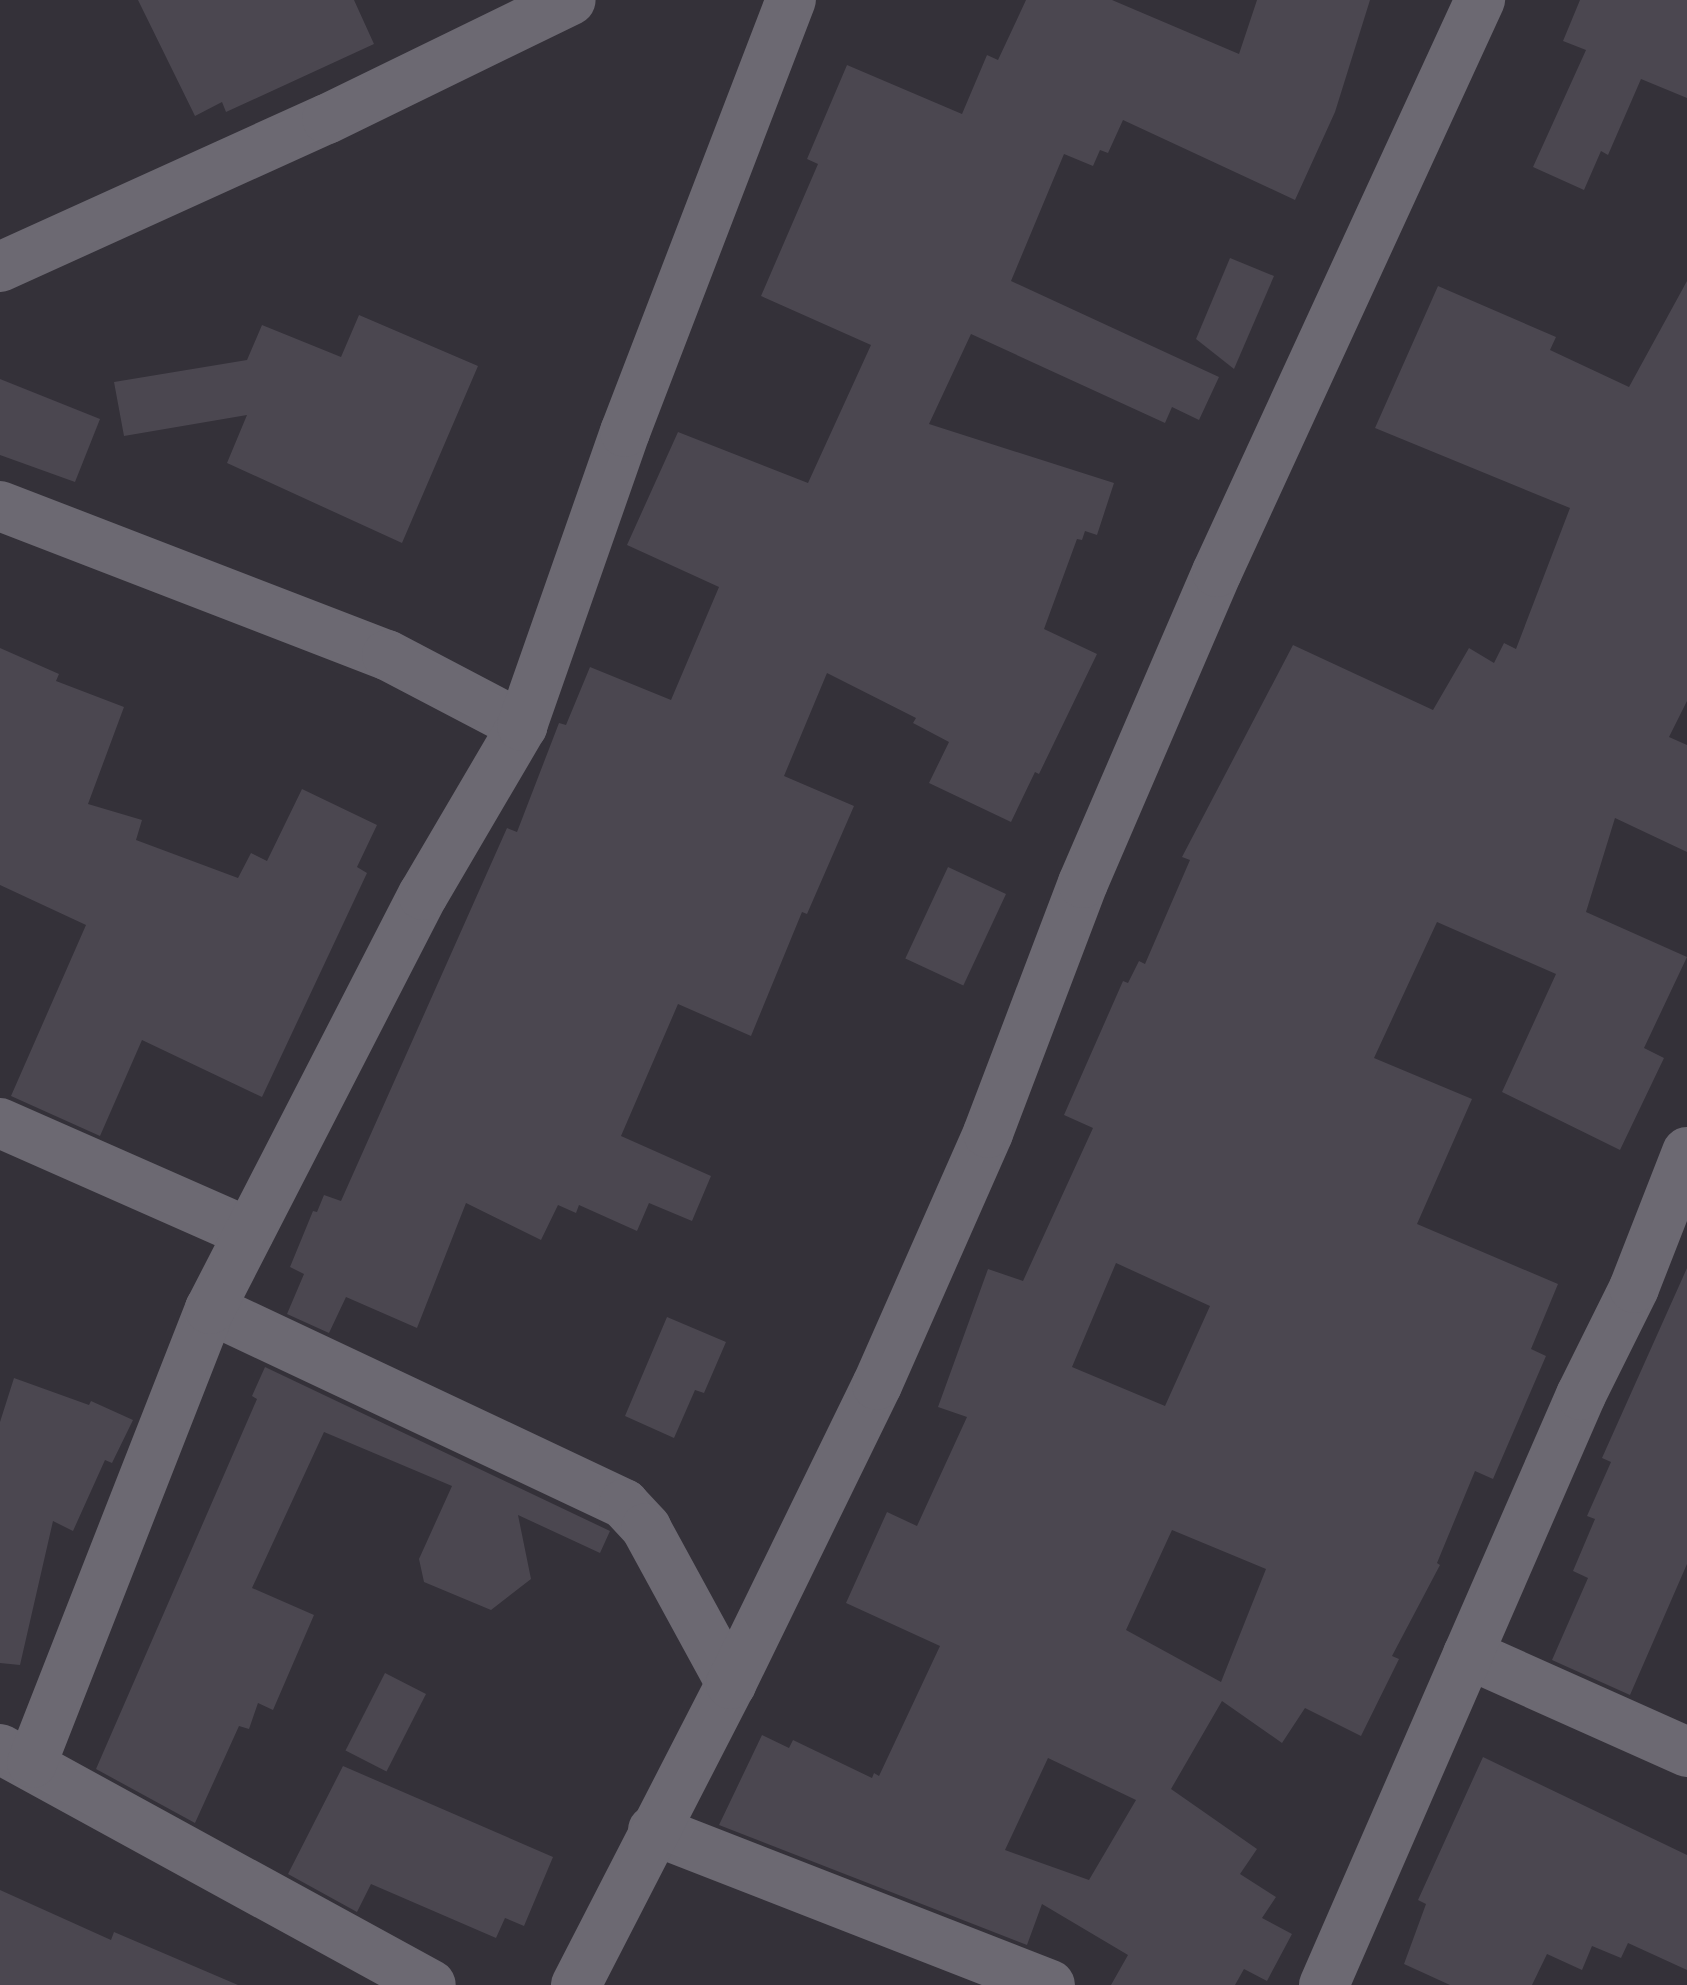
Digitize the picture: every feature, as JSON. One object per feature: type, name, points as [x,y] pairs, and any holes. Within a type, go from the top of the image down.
[{"type":"street","points":[[0,267],[327,120],[571,0]]},
{"type":"street","points":[[430,1985],[16,1756],[210,1309],[423,895],[522,726],[625,432],[791,0]]},
{"type":"street","points":[[576,1985],[652,1830],[731,1684],[877,1385],[988,1133],[1083,883],[1209,590],[1480,0]]},
{"type":"street","points":[[0,506],[387,655],[522,726]]},
{"type":"street","points":[[0,1123],[249,1233]]},
{"type":"street","points":[[1324,1985],[1580,1395],[1634,1288],[1687,1152]]},
{"type":"street","points":[[210,1309],[624,1504],[646,1528],[731,1684]]},
{"type":"street","points":[[1468,1654],[1687,1752]]},
{"type":"street","points":[[652,1830],[1050,1985]]},
{"type":"building","points":[[138,0],[354,0],[374,44],[226,112],[222,102],[195,116]]},
{"type":"building","points":[[1026,0],[1112,0],[1239,54],[1257,0],[1370,0],[1335,112],[1295,200],[1123,120],[1108,153],[1100,150],[1093,166],[1064,154],[1011,281],[1219,377],[1199,420],[1172,407],[1165,423],[971,334],[929,424],[1114,483],[1097,535],[1085,531],[1082,540],[1077,539],[1044,629],[1097,654],[1039,774],[1035,772],[1011,822],[929,783],[949,742],[913,723],[916,718],[827,673],[784,776],[854,806],[807,914],[802,912],[751,1036],[678,1004],[621,1136],[711,1176],[692,1221],[649,1203],[637,1231],[579,1205],[576,1213],[558,1205],[541,1240],[466,1203],[417,1328],[346,1297],[329,1333],[287,1314],[304,1274],[290,1267],[313,1211],[317,1212],[324,1195],[341,1201],[507,828],[517,832],[559,723],[566,725],[590,667],[671,700],[719,587],[627,545],[678,432],[808,483],[871,345],[761,296],[818,164],[807,159],[847,65],[962,114],[987,55],[998,60]]},
{"type":"building","points":[[1580,0],[1687,0],[1687,98],[1641,79],[1608,155],[1601,151],[1584,190],[1533,167],[1586,50],[1563,41]]},
{"type":"building","points":[[1230,258],[1274,276],[1234,369],[1196,339]]},
{"type":"building","points":[[1687,281],[1687,701],[1669,737],[1687,745],[1687,852],[1615,818],[1586,912],[1687,957],[1644,1048],[1664,1058],[1620,1150],[1502,1092],[1556,974],[1437,922],[1374,1058],[1472,1099],[1417,1224],[1558,1284],[1531,1349],[1546,1356],[1493,1479],[1475,1471],[1437,1563],[1440,1565],[1392,1656],[1399,1659],[1361,1736],[1305,1708],[1282,1743],[1222,1701],[1171,1789],[1257,1849],[1240,1874],[1276,1897],[1262,1918],[1292,1934],[1267,1981],[1244,1969],[1235,1985],[1111,1985],[1128,1955],[1042,1904],[1027,1945],[719,1825],[762,1735],[789,1748],[793,1740],[872,1778],[874,1773],[879,1776],[940,1646],[846,1603],[887,1512],[917,1526],[967,1417],[938,1407],[988,1269],[1023,1281],[1093,1128],[1064,1115],[1123,981],[1128,983],[1139,961],[1145,964],[1190,860],[1182,857],[1293,645],[1433,710],[1469,648],[1494,663],[1504,643],[1516,649],[1570,508],[1375,428],[1438,286],[1556,337],[1550,350],[1629,387]],"holes":[[[1116,1263],[1210,1306],[1165,1406],[1072,1367]],[[1172,1530],[1266,1569],[1221,1682],[1126,1630]],[[1048,1758],[1136,1800],[1089,1880],[1005,1850]]]},
{"type":"building","points":[[359,315],[478,366],[402,543],[227,463],[247,415],[124,436],[114,382],[247,360],[262,325],[341,357]]},
{"type":"building","points":[[0,379],[100,419],[75,482],[0,455]]},
{"type":"building","points":[[0,648],[59,674],[56,681],[124,707],[88,804],[142,820],[136,840],[238,878],[251,853],[267,861],[302,789],[377,825],[357,867],[367,873],[262,1097],[142,1040],[100,1136],[11,1096],[86,925],[0,885]]},
{"type":"building","points":[[948,867],[1006,894],[963,986],[905,959]]},
{"type":"building","points":[[1687,1268],[1687,1564],[1630,1695],[1552,1660],[1588,1578],[1573,1571],[1595,1519],[1587,1516],[1611,1462],[1602,1458]]},
{"type":"building","points":[[667,1317],[726,1342],[704,1393],[695,1390],[674,1438],[625,1416]]},
{"type":"building","points":[[265,1367],[610,1531],[600,1553],[518,1515],[531,1579],[491,1610],[424,1582],[419,1559],[452,1486],[324,1432],[252,1588],[314,1615],[273,1710],[258,1703],[249,1729],[239,1726],[195,1823],[96,1769],[257,1399],[252,1396]]},
{"type":"building","points":[[14,1378],[89,1405],[91,1401],[133,1420],[112,1463],[105,1460],[73,1531],[53,1521],[20,1665],[0,1663],[0,1422]]},
{"type":"building","points":[[385,1673],[426,1694],[386,1771],[346,1751]]},
{"type":"building","points":[[1483,1757],[1687,1855],[1687,1970],[1628,1943],[1621,1958],[1592,1946],[1582,1970],[1547,1954],[1532,1985],[1450,1985],[1404,1964],[1426,1904],[1418,1900]]},
{"type":"building","points":[[343,1766],[553,1857],[524,1926],[505,1918],[496,1938],[371,1884],[357,1912],[288,1874]]},
{"type":"building","points":[[0,1890],[111,1940],[114,1932],[238,1985],[0,1985]]}]
